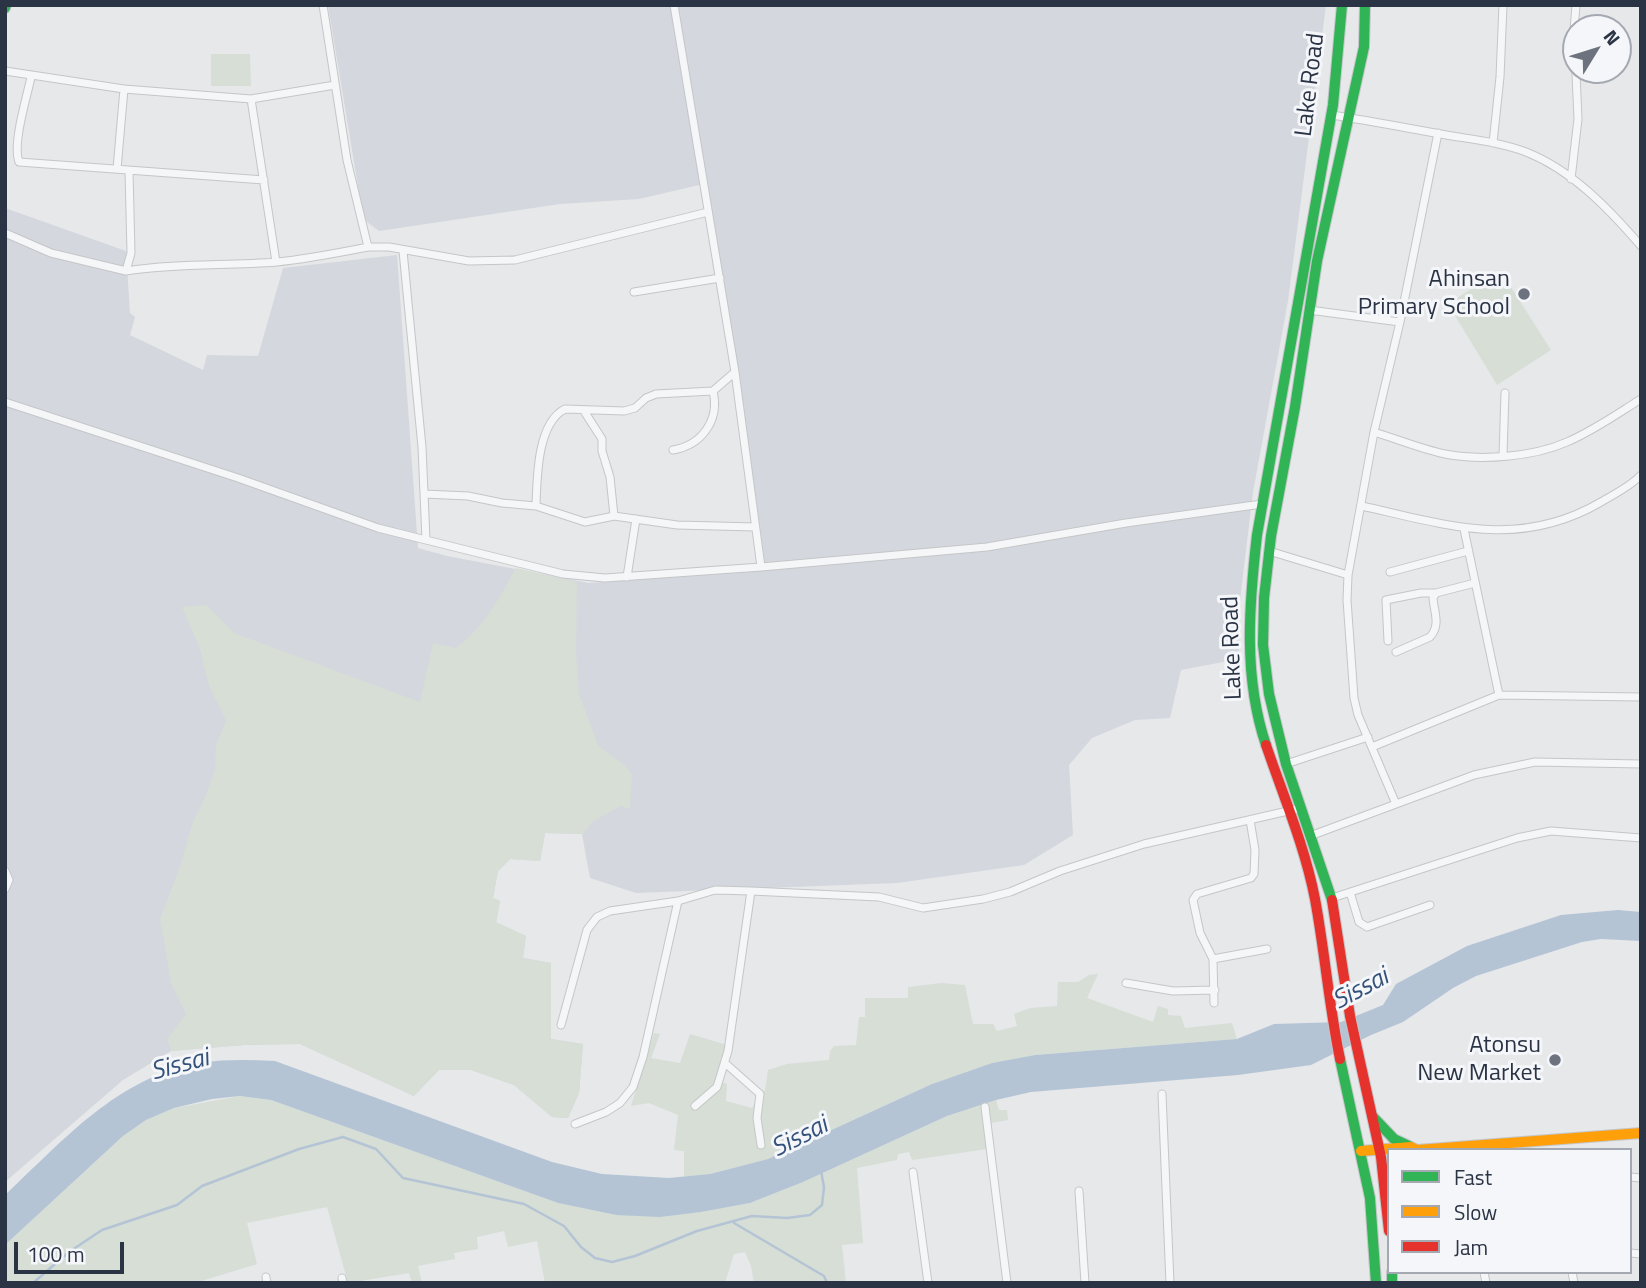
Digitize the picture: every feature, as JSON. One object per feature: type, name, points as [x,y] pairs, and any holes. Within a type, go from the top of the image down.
[{"type":"main road","name":"Lake Road","points":[[1342,5],[1331,115],[1262,505],[1250,595],[1250,652],[1261,730],[1295,810],[1310,836],[1332,898],[1350,1016],[1383,1154],[1387,1189]]},
{"type":"main road","name":"Lake Road","points":[[1365,5],[1364,47],[1309,310],[1269,551],[1263,645],[1269,694],[1315,898],[1332,1020],[1370,1198],[1376,1283]]},
{"type":"main road","points":[[1372,1115],[1394,1139],[1412,1148]]},
{"type":"main road","points":[[1442,1148],[1555,1144],[1641,1133]]},
{"type":"main road","points":[[1362,1156],[1383,1154]]},
{"type":"street","points":[[323,5],[347,160],[368,247]]},
{"type":"street","points":[[674,5],[720,278],[761,567]]},
{"type":"street","points":[[1493,143],[1500,77],[1503,5]]},
{"type":"street","points":[[1571,179],[1578,119],[1574,30],[1576,5]]},
{"type":"street","points":[[5,71],[124,89],[251,99],[335,85]]},
{"type":"street","points":[[31,77],[18,144],[19,162],[264,180]]},
{"type":"street","points":[[117,169],[124,89]]},
{"type":"street","points":[[251,99],[276,262]]},
{"type":"street","points":[[1331,115],[1493,143],[1527,152],[1571,179],[1612,212],[1641,246]]},
{"type":"street","points":[[1396,804],[1354,698],[1347,600],[1348,575],[1374,432],[1400,322],[1438,133]]},
{"type":"street","points":[[126,271],[131,253],[129,171]]},
{"type":"street","points":[[5,233],[51,253],[126,271],[150,267],[276,262],[368,247],[389,247],[469,261],[515,260],[708,212]]},
{"type":"street","points":[[403,251],[422,447],[426,540]]},
{"type":"street","points":[[634,292],[720,278]]},
{"type":"street","points":[[1309,310],[1400,322]]},
{"type":"street","points":[[536,506],[537,473],[549,424],[557,413],[565,409],[624,411],[635,408],[646,398],[656,394],[713,391],[734,372]]},
{"type":"street","points":[[673,450],[685,448],[705,435],[715,408],[713,391]]},
{"type":"street","points":[[1503,456],[1505,393]]},
{"type":"street","points":[[1374,432],[1444,454],[1475,457],[1521,454],[1565,443],[1641,399]]},
{"type":"street","points":[[5,402],[238,478],[378,528],[563,574],[606,578],[987,547],[1126,523],[1262,505]]},
{"type":"street","points":[[584,411],[602,439],[614,516]]},
{"type":"street","points":[[1362,506],[1464,529],[1513,530],[1550,523],[1587,510],[1640,478]]},
{"type":"street","points":[[424,494],[468,496],[536,506],[584,522],[614,516],[677,525],[755,527]]},
{"type":"street","points":[[627,577],[636,519]]},
{"type":"street","points":[[1464,529],[1499,695]]},
{"type":"street","points":[[1269,551],[1348,575]]},
{"type":"street","points":[[1390,572],[1468,551]]},
{"type":"street","points":[[1388,641],[1386,600],[1436,593],[1475,583]]},
{"type":"street","points":[[1396,652],[1434,633],[1437,622],[1433,598],[1436,593]]},
{"type":"street","points":[[1372,747],[1499,695],[1641,697]]},
{"type":"street","points":[[1286,764],[1368,737]]},
{"type":"street","points":[[1310,836],[1474,775],[1535,762],[1641,764]]},
{"type":"street","points":[[561,1025],[587,930],[597,917],[610,911],[678,901],[715,890],[879,897],[923,908],[1010,892],[1060,871],[1114,853],[1295,810]]},
{"type":"street","points":[[1214,1003],[1213,959],[1200,933],[1193,900],[1197,894],[1251,878],[1254,874],[1255,850],[1250,820]]},
{"type":"street","points":[[1332,898],[1517,838],[1551,831],[1641,838]]},
{"type":"street","points":[[5,870],[9,880],[5,889]]},
{"type":"street","points":[[695,1107],[716,1087],[725,1063],[735,1017],[751,891]]},
{"type":"street","points":[[1350,892],[1359,922],[1367,927],[1430,905]]},
{"type":"street","points":[[575,1124],[606,1112],[620,1103],[633,1087],[643,1057],[678,901]]},
{"type":"street","points":[[1213,959],[1268,949]]},
{"type":"street","points":[[1126,983],[1173,991],[1215,990]]},
{"type":"street","points":[[725,1063],[760,1094],[757,1118],[761,1145]]},
{"type":"street","points":[[1162,1094],[1170,1283]]},
{"type":"street","points":[[985,1107],[1007,1283]]},
{"type":"street","points":[[913,1172],[928,1283]]},
{"type":"street","points":[[1079,1191],[1086,1283]]},
{"type":"shaded area","points":[[328,5],[1326,5],[1288,301],[1253,492],[1240,600],[1239,659],[1181,670],[1170,718],[1135,720],[1092,738],[1069,765],[1073,835],[1024,865],[897,883],[636,893],[590,878],[582,834],[545,833],[540,861],[510,859],[498,871],[493,898],[500,901],[496,923],[526,936],[523,958],[551,963],[551,1039],[583,1044],[579,1093],[568,1118],[552,1117],[514,1085],[471,1070],[439,1070],[414,1096],[300,1044],[171,1051],[123,1080],[5,1182],[5,208],[126,251],[130,313],[135,317],[130,335],[203,370],[207,355],[258,356],[283,268],[397,255],[418,548],[589,583],[766,570],[708,183],[639,199],[560,204],[379,231],[367,222],[361,204]]},
{"type":"shaded area","points":[[211,54],[250,54],[251,86],[211,86]]},
{"type":"shaded area","points":[[1500,270],[1551,350],[1497,385],[1448,304]]},
{"type":"shaded area","points":[[516,568],[577,582],[576,653],[579,694],[598,745],[632,774],[630,809],[621,806],[592,822],[583,834],[545,833],[540,861],[510,859],[498,871],[493,898],[500,901],[496,922],[526,936],[523,958],[551,963],[551,1039],[583,1044],[579,1093],[568,1118],[552,1117],[514,1085],[471,1070],[439,1070],[414,1096],[300,1044],[171,1051],[167,1039],[186,1014],[171,983],[160,919],[193,822],[215,769],[216,745],[226,721],[209,686],[200,649],[182,607],[207,605],[234,633],[420,702],[433,643],[456,648],[466,640],[490,611]]},
{"type":"shaded area","points":[[1098,974],[1087,998],[1153,1022],[1158,1006],[1168,1009],[1168,1015],[1181,1016],[1185,1028],[1232,1023],[1237,1039],[1035,1055],[992,1063],[932,1084],[768,1159],[710,1174],[684,1177],[684,1151],[674,1150],[678,1115],[649,1103],[631,1106],[654,1033],[660,1034],[651,1058],[680,1063],[690,1034],[727,1045],[715,1080],[727,1084],[726,1101],[752,1108],[765,1090],[768,1070],[787,1064],[829,1060],[834,1046],[856,1045],[859,1017],[865,1017],[865,998],[908,998],[908,987],[941,983],[965,985],[973,1024],[993,1024],[997,1031],[1017,1026],[1014,1014],[1030,1008],[1057,1006],[1058,982],[1078,982],[1089,975]]},
{"type":"shaded area","points":[[240,1096],[271,1100],[558,1203],[616,1215],[701,1212],[750,1203],[803,1182],[947,1116],[996,1100],[999,1110],[1007,1110],[1008,1120],[991,1123],[994,1148],[912,1160],[909,1152],[898,1154],[897,1160],[857,1168],[863,1243],[842,1245],[846,1283],[754,1283],[745,1252],[734,1254],[725,1283],[545,1283],[537,1241],[508,1247],[504,1231],[477,1237],[478,1249],[454,1253],[455,1259],[418,1266],[422,1283],[412,1283],[409,1273],[348,1283],[327,1207],[247,1223],[257,1264],[195,1283],[5,1283],[5,1245],[123,1136],[146,1120],[174,1108]]},
{"type":"water","points":[[1618,910],[1641,912],[1641,941],[1601,939],[1582,942],[1476,976],[1453,988],[1403,1022],[1311,1065],[1238,1075],[1031,1092],[996,1100],[947,1116],[803,1182],[750,1203],[660,1217],[616,1215],[558,1203],[271,1100],[240,1096],[174,1108],[146,1120],[123,1136],[5,1245],[5,1195],[48,1153],[118,1096],[171,1070],[201,1063],[229,1060],[275,1061],[552,1162],[602,1174],[669,1178],[710,1174],[768,1159],[932,1084],[992,1063],[1035,1055],[1237,1039],[1274,1024],[1341,1022],[1383,1005],[1396,984],[1467,946],[1561,915]]},
{"type":"waterway","points":[[33,1283],[69,1252],[102,1230],[177,1205],[202,1186],[299,1149],[343,1137],[376,1149],[403,1178],[524,1204],[564,1226],[581,1247],[595,1258],[612,1262],[635,1256],[697,1231],[752,1216],[787,1218],[810,1215],[822,1205],[824,1187],[821,1171]]},
{"type":"waterway","points":[[734,1223],[824,1276],[827,1283]]},
{"type":"traffic: fast","points":[[1266,745],[1251,667],[1250,614],[1254,561],[1333,105],[1342,5]]},
{"type":"traffic: fast","points":[[1332,900],[1286,764],[1269,694],[1263,645],[1264,598],[1271,536],[1295,407],[1317,261],[1364,47],[1365,5]]},
{"type":"traffic: fast","points":[[1340,1059],[1370,1198],[1376,1283]]},
{"type":"traffic: fast","points":[[1373,1117],[1394,1139],[1409,1146]]},
{"type":"traffic: fast","points":[[1392,1274],[1392,1283]]},
{"type":"traffic: slow","points":[[1443,1148],[1641,1133]]},
{"type":"traffic: slow","points":[[1398,1148],[1413,1148]]},
{"type":"traffic: slow","points":[[1361,1151],[1387,1149]]},
{"type":"traffic: jam","points":[[1266,745],[1311,880],[1340,1059]]},
{"type":"traffic: jam","points":[[1332,900],[1350,1016],[1381,1157],[1387,1212]]},
{"type":"place","name":"Ahinsan Primary School","points":[[1524,294]]},
{"type":"place","name":"Atonsu New Market","points":[[1555,1060]]},
{"type":"water label","name":"Sissai","points":[[1361,990]]},
{"type":"water label","name":"Sissai","points":[[180,1066]]},
{"type":"water label","name":"Sissai","points":[[800,1138]]}]
